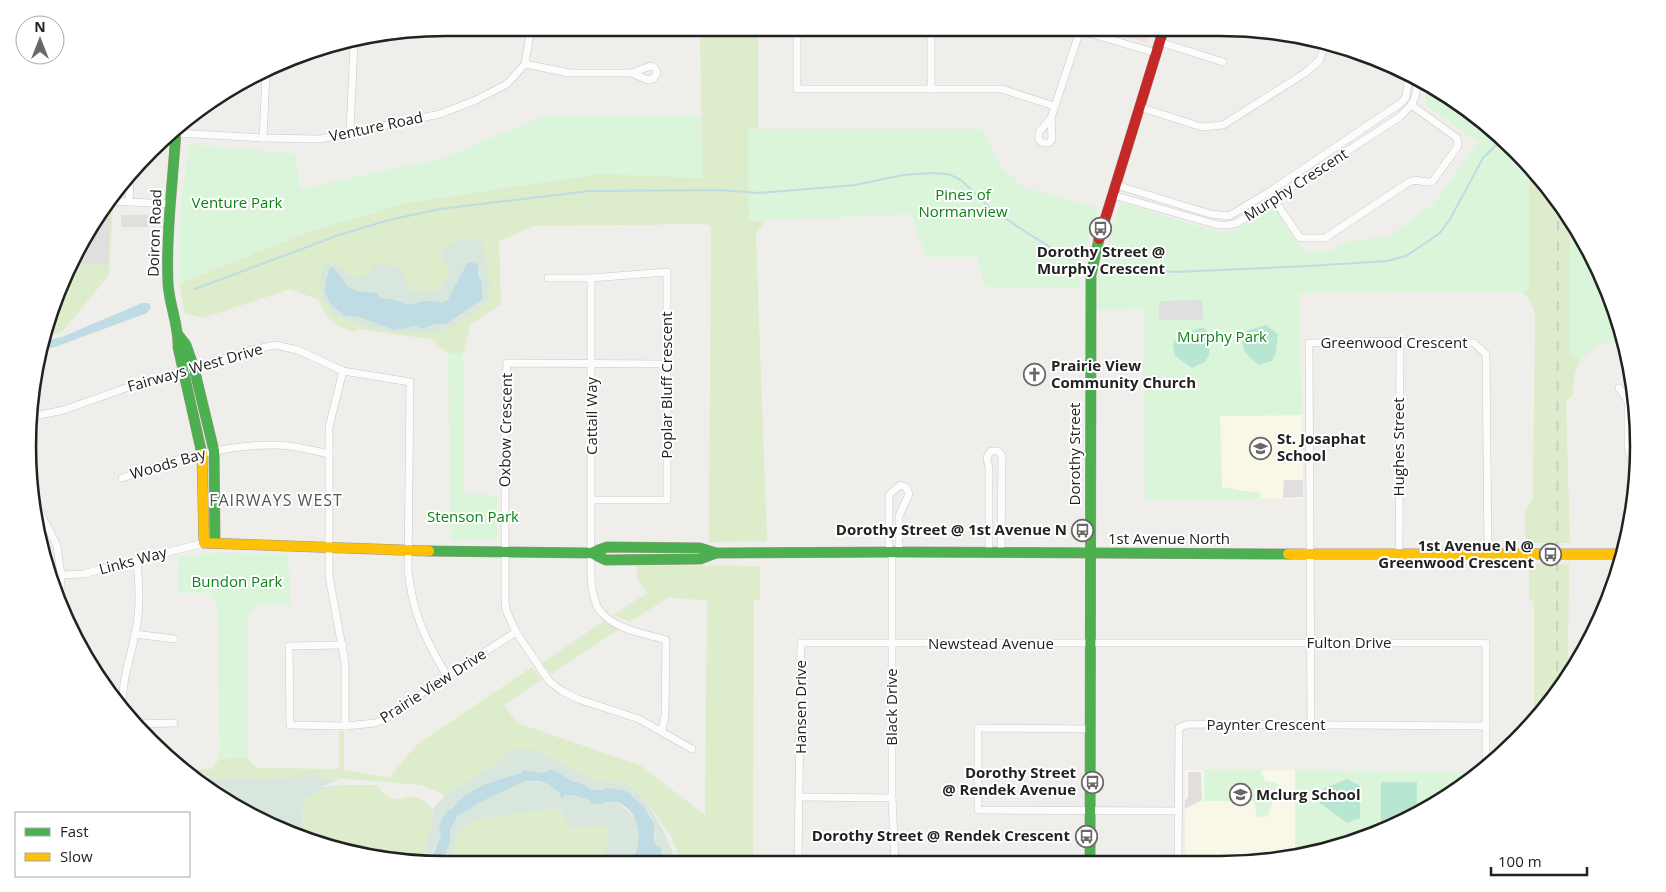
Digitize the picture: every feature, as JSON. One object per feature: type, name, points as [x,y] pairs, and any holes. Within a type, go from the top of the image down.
[{"type":"street","points":[[530,36],[525,64],[569,73],[631,72]]},
{"type":"street","points":[[796,36],[797,89],[1002,89],[1054,106]]},
{"type":"street","points":[[931,36],[931,89]]},
{"type":"street","points":[[1051,118],[1074,36]]},
{"type":"street","points":[[1099,36],[1156,53]]},
{"type":"street","name":"Dorothy Street","points":[[1090,856],[1090,282],[1095,253],[1162,36]]},
{"type":"street","points":[[1160,42],[1223,62]]},
{"type":"street","points":[[350,132],[354,47]]},
{"type":"street","points":[[1140,107],[1202,127],[1223,125],[1306,73],[1320,60],[1324,49]]},
{"type":"street","name":"Venture Road","points":[[183,132],[263,138],[320,139],[440,114],[476,100],[507,84],[525,64]]},
{"type":"street","points":[[263,138],[266,79]]},
{"type":"street","name":"Murphy Crescent","points":[[1114,190],[1220,216],[1228,216],[1269,192],[1401,103],[1406,97],[1408,82]]},
{"type":"street","points":[[1269,192],[1300,238],[1324,238],[1409,182],[1418,180],[1428,183],[1432,182],[1458,146],[1457,138],[1412,106],[1416,98],[1417,87]]},
{"type":"street","name":"Murphy Crescent","points":[[1114,190],[1218,225],[1237,223],[1398,118],[1412,106]]},
{"type":"street","name":"Doiron Road","points":[[176,138],[168,285],[171,307],[179,336],[178,347],[189,370]]},
{"type":"street","points":[[129,202],[130,186]]},
{"type":"street","points":[[118,201],[171,204]]},
{"type":"street","name":"Poplar Bluff Crescent","points":[[591,278],[667,272],[666,364],[668,406],[667,500],[592,500]]},
{"type":"street","points":[[548,278],[591,278]]},
{"type":"street","name":"Cattail Way","points":[[591,278],[591,553],[593,595],[601,613],[614,623],[666,640],[662,731]]},
{"type":"street","name":"Hughes Street","points":[[1399,553],[1400,342]]},
{"type":"street","name":"Greenwood Crescent","points":[[1310,554],[1309,343],[1400,342],[1474,343],[1486,354],[1488,554]]},
{"type":"street","name":"Fairways West Drive","points":[[37,415],[64,410],[134,385],[189,370],[248,350],[275,345],[298,350],[343,371],[410,382],[409,551]]},
{"type":"street","name":"Oxbow Crescent","points":[[505,551],[505,398],[507,363],[592,364]]},
{"type":"street","points":[[592,364],[666,364]]},
{"type":"street","points":[[189,370],[214,451],[210,543]]},
{"type":"street","points":[[189,370],[202,453],[210,543]]},
{"type":"street","points":[[343,371],[329,427],[329,576],[346,663],[346,726]]},
{"type":"street","points":[[1619,388],[1627,399]]},
{"type":"street","points":[[1628,410],[1630,454]]},
{"type":"street","name":"Woods Bay","points":[[122,478],[202,453],[247,446],[276,445],[329,454]]},
{"type":"street","points":[[989,552],[989,469],[986,457],[991,451],[998,451],[1002,456],[1001,552]]},
{"type":"street","points":[[900,485],[906,487],[909,494],[899,516],[893,552],[889,494],[900,485]]},
{"type":"street","name":"Fairways West Drive","points":[[43,517],[57,546],[60,585]]},
{"type":"street","name":"1st Avenue North","points":[[210,543],[409,551],[591,553],[607,547],[700,548],[716,553],[1615,554]]},
{"type":"street","name":"Links Way","points":[[61,575],[83,574],[210,543]]},
{"type":"street","points":[[409,551],[408,571],[414,608],[430,649],[447,676]]},
{"type":"street","points":[[505,551],[506,610],[516,632],[538,667],[549,680],[562,691],[578,699],[639,719],[692,749]]},
{"type":"street","name":"Black Drive","points":[[893,552],[892,798],[895,856]]},
{"type":"street","points":[[1310,554],[1311,725]]},
{"type":"street","points":[[123,697],[124,679],[138,613],[137,560]]},
{"type":"street","name":"Prairie View Drive","points":[[343,645],[289,646],[290,724],[346,726],[375,723],[384,720],[447,676],[516,632]]},
{"type":"street","points":[[135,634],[174,639]]},
{"type":"street","name":"Hansen Drive","points":[[798,856],[801,643],[892,644]]},
{"type":"street","name":"Newstead Avenue","points":[[892,644],[1090,643]]},
{"type":"street","name":"Fulton Drive","points":[[1090,643],[1486,643],[1486,757]]},
{"type":"street","points":[[145,724],[174,723]]},
{"type":"street","name":"Paynter Crescent","points":[[1178,856],[1179,728],[1188,724],[1486,726]]},
{"type":"street","points":[[1090,729],[978,728],[978,810],[1179,811]]},
{"type":"street","points":[[800,798],[892,798]]},
{"type":"shaded area","points":[[1126,36],[1149,36],[1147,43]]},
{"type":"shaded area","points":[[121,215],[149,215],[148,227],[121,227]]},
{"type":"shaded area","points":[[107,216],[110,216],[108,265],[79,264]]},
{"type":"shaded area","points":[[459,240],[472,240],[483,243],[490,286],[487,301],[451,327],[435,332],[421,333],[389,330],[357,324],[335,313],[323,296],[321,277],[325,264],[334,263],[352,278],[365,275],[374,266],[395,266],[405,276],[409,290],[431,292],[441,288],[448,276],[447,263],[441,253],[446,246]],"holes":[[[478,264],[478,276],[483,293],[446,324],[436,324],[429,328],[416,326],[394,330],[359,317],[344,315],[343,279],[346,284],[354,289],[378,293],[380,298],[395,300],[407,305],[424,301],[437,301],[439,303],[448,301],[455,282]]]},
{"type":"shaded area","points":[[1202,300],[1203,320],[1159,320],[1159,301]]},
{"type":"shaded area","name":"St. Josaphat School","points":[[1302,415],[1303,499],[1222,499],[1220,416]]},
{"type":"shaded area","points":[[1284,480],[1303,480],[1303,497],[1283,498]]},
{"type":"shaded area","points":[[511,750],[535,750],[596,781],[625,783],[644,798],[663,830],[674,856],[661,856],[662,849],[654,844],[655,830],[650,815],[627,791],[591,790],[585,785],[572,781],[552,769],[544,773],[524,770],[458,804],[452,809],[432,855],[424,850],[432,825],[433,809],[445,795],[490,768]]},
{"type":"shaded area","name":"Mclurg School","points":[[1185,770],[1295,770],[1295,849],[1247,855],[1185,856]]},
{"type":"shaded area","points":[[1188,772],[1201,772],[1202,800],[1185,809],[1185,801],[1188,797]]},
{"type":"shaded area","points":[[312,776],[340,779],[321,787],[339,785],[307,796],[301,813],[307,831],[289,825],[241,801],[205,777],[258,779]]},
{"type":"shaded area","points":[[526,781],[538,782],[552,787],[563,800],[564,795],[570,795],[589,800],[591,803],[586,807],[602,801],[609,801],[621,806],[627,810],[639,827],[638,843],[634,856],[605,856],[609,826],[568,827],[560,808],[477,819],[455,838],[451,856],[445,856],[451,834],[450,829],[456,819],[473,805]]},
{"type":"green space","points":[[700,36],[758,36],[758,129],[748,129],[749,221],[765,221],[756,234],[767,541],[709,542],[711,227],[705,224],[534,226],[499,241],[501,305],[471,324],[463,353],[448,353],[430,339],[357,329],[356,332],[342,327],[332,322],[319,300],[290,289],[203,318],[184,313],[180,283],[308,232],[406,203],[599,174],[702,177]]},
{"type":"green space","name":"Murphy Park","points":[[1426,92],[1448,105],[1490,138],[1529,177],[1529,291],[1299,293],[1302,415],[1220,416],[1222,490],[1224,487],[1260,492],[1260,499],[1145,500],[1143,309],[1098,310],[1098,276],[1119,206],[1127,204],[1217,232],[1236,230],[1273,206],[1304,253],[1333,250],[1346,242],[1389,236],[1433,205],[1478,142],[1426,106]]},
{"type":"green space","name":"Venture Park","points":[[546,115],[700,115],[703,178],[599,174],[406,203],[308,232],[180,283],[180,217],[189,144],[295,154],[300,189],[443,158]]},
{"type":"green space","name":"Pines of Normanview","points":[[748,129],[982,129],[1002,169],[1026,188],[1098,208],[1079,264],[1079,288],[985,287],[977,257],[926,257],[911,214],[749,221]]},
{"type":"green space","points":[[1529,177],[1561,218],[1570,233],[1570,354],[1580,360],[1574,377],[1573,396],[1566,400],[1570,543],[1525,543],[1525,510],[1533,499],[1535,313],[1530,301],[1522,291],[1529,291]]},
{"type":"green space","points":[[113,208],[109,275],[62,332],[51,335],[67,289],[91,241]]},
{"type":"green space","points":[[1570,233],[1599,289],[1617,342],[1600,343],[1580,360],[1570,355]]},
{"type":"green space","points":[[1266,325],[1278,334],[1276,352],[1272,361],[1258,365],[1244,350],[1243,337],[1246,331]]},
{"type":"green space","points":[[1203,327],[1211,336],[1209,355],[1205,362],[1192,368],[1175,356],[1173,344],[1178,336]]},
{"type":"green space","name":"Stenson Park","points":[[448,353],[463,353],[464,494],[497,495],[497,540],[451,540]]},
{"type":"green space","name":"Bundon Park","points":[[222,553],[288,554],[291,604],[257,605],[248,614],[247,758],[219,759],[218,607],[209,593],[178,593],[179,555]]},
{"type":"green space","points":[[1529,564],[1569,564],[1568,662],[1534,709],[1534,602],[1529,598]]},
{"type":"green space","points":[[637,565],[760,566],[760,600],[754,600],[753,856],[678,856],[672,838],[644,798],[625,783],[596,781],[535,750],[511,750],[490,768],[445,795],[421,785],[312,776],[217,779],[205,777],[195,769],[212,769],[219,759],[247,758],[257,768],[339,769],[339,731],[344,731],[344,770],[389,778],[422,741],[532,667],[542,679],[504,705],[517,723],[640,765],[705,815],[707,600],[669,597],[630,622],[613,615],[647,593],[637,578]]},
{"type":"green space","points":[[604,621],[618,630],[551,674],[542,663]]},
{"type":"green space","points":[[1204,770],[1261,770],[1264,780],[1278,784],[1268,816],[1257,817],[1254,801],[1204,801]]},
{"type":"green space","points":[[1295,770],[1468,772],[1425,801],[1377,825],[1326,842],[1295,849]]},
{"type":"green space","points":[[1347,779],[1360,786],[1360,818],[1347,823],[1320,803],[1319,791]]},
{"type":"green space","points":[[1381,782],[1417,782],[1417,805],[1381,823]]},
{"type":"green space","points":[[339,785],[377,785],[389,797],[396,799],[418,798],[426,802],[433,809],[431,828],[424,850],[432,855],[366,848],[308,832],[302,818],[302,807],[307,796]]},
{"type":"green space","points":[[561,808],[568,827],[610,826],[605,856],[451,856],[455,838],[477,819]]},
{"type":"water","points":[[468,262],[478,264],[478,276],[483,283],[481,286],[483,299],[446,324],[436,324],[422,329],[416,326],[394,330],[359,317],[344,315],[332,305],[324,292],[329,269],[332,267],[347,286],[357,291],[378,293],[380,298],[395,300],[407,305],[424,301],[437,301],[440,303],[448,300]]},
{"type":"water","points":[[142,303],[149,303],[151,308],[147,313],[48,348],[50,340],[62,337]]},
{"type":"water","points":[[552,769],[572,781],[585,785],[591,790],[604,790],[607,788],[627,791],[644,807],[654,824],[654,843],[662,849],[661,856],[634,856],[639,832],[635,819],[622,804],[604,802],[586,807],[591,803],[589,800],[571,795],[564,795],[563,801],[558,792],[539,781],[526,781],[478,803],[458,816],[450,829],[445,856],[433,856],[441,834],[439,828],[443,817],[463,797],[483,785],[524,770],[544,773]]},
{"type":"waterway","points":[[1113,267],[1175,272],[1387,261],[1406,256],[1440,233],[1450,219],[1483,158],[1498,145]]},
{"type":"waterway","points":[[195,289],[339,235],[389,220],[440,209],[590,191],[720,190],[759,193],[855,185],[903,175],[931,173],[948,174],[961,180],[990,208],[1069,259]]},
{"type":"railway","points":[[1557,679],[1558,214]]},
{"type":"traffic: fast","points":[[175,139],[169,226],[168,283],[178,347],[202,454]]},
{"type":"traffic: fast","points":[[1090,856],[1091,275],[1099,239]]},
{"type":"traffic: fast","points":[[179,336],[186,345],[194,368],[214,451],[215,543]]},
{"type":"traffic: fast","points":[[591,553],[607,547],[700,548],[716,553],[1288,554]]},
{"type":"traffic: fast","points":[[429,551],[591,553],[606,560],[700,559],[716,553]]},
{"type":"traffic: slow","points":[[202,454],[204,543],[429,551]]},
{"type":"traffic: slow","points":[[1288,554],[1615,554]]},
{"type":"traffic: jam","points":[[1099,239],[1162,36]]},
{"type":"place","name":"Dorothy Street @ Murphy Crescent","points":[[1101,229]]},
{"type":"place","name":"Prairie View Community Church","points":[[1035,375]]},
{"type":"place","name":"St. Josaphat School","points":[[1261,448]]},
{"type":"place","name":"Dorothy Street @ 1st Avenue N","points":[[1083,530]]},
{"type":"place","name":"1st Avenue N @ Greenwood Crescent","points":[[1550,555]]},
{"type":"place","name":"Dorothy Street @ Rendek Avenue","points":[[1092,782]]},
{"type":"place","name":"Mclurg School","points":[[1240,795]]},
{"type":"place","name":"Dorothy Street @ Rendek Crescent","points":[[1086,836]]},
{"type":"district","name":"FAIRWAYS WEST","points":[[276,500]]}]
